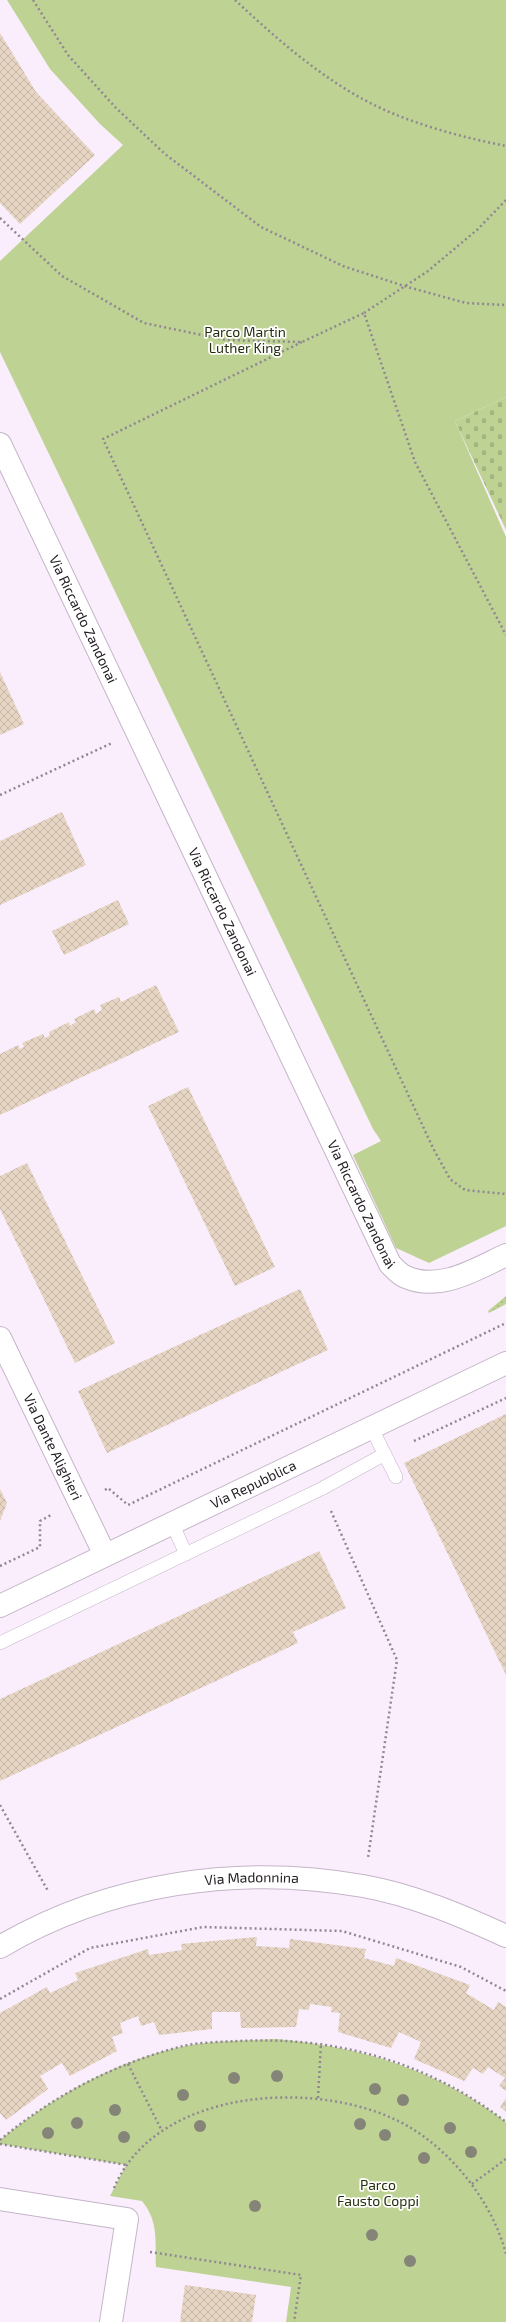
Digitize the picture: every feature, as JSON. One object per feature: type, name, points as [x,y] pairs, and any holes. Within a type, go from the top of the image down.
[{"type":"street","name":"Via Riccardo Zandonai","points":[[0,444],[390,1264],[405,1277],[419,1281],[439,1282],[467,1274],[506,1255]]},
{"type":"street","name":"Via Dante Alighieri","points":[[0,1338],[105,1555]]},
{"type":"street","name":"Via Repubblica","points":[[0,1606],[371,1427],[506,1364]]},
{"type":"street","name":"Via Madonnina","points":[[0,1948],[20,1935],[62,1916],[146,1889],[226,1879],[297,1878],[363,1886],[449,1911],[506,1936]]},
{"type":"street","points":[[0,2199],[127,2219],[111,2322]]},
{"type":"lane","points":[[371,1427],[396,1477]]},
{"type":"lane","points":[[0,1642],[321,1489],[385,1454]]},
{"type":"lane","points":[[172,1523],[186,1554]]},
{"type":"path","points":[[33,0],[68,55],[116,108],[165,154],[261,227],[343,266],[404,286],[466,303],[506,305]]},
{"type":"path","points":[[235,0],[269,32],[350,92],[386,111],[431,127],[506,146]]},
{"type":"path","points":[[506,200],[478,229],[428,272],[364,313],[103,439],[433,1148],[450,1179],[465,1190],[506,1194]]},
{"type":"path","points":[[0,218],[62,276],[144,323],[226,340],[302,342]]},
{"type":"path","points":[[364,313],[415,462],[506,635]]},
{"type":"path","points":[[0,794],[136,732]]},
{"type":"path","points":[[0,1566],[40,1547],[40,1521],[108,1488],[128,1505],[506,1323]]},
{"type":"path","points":[[385,1454],[506,1398]]},
{"type":"path","points":[[321,1489],[397,1660],[363,1886]]},
{"type":"path","points":[[0,1805],[62,1916]]},
{"type":"path","points":[[0,1999],[90,1948],[203,1927],[342,1931],[461,1967],[506,1991]]},
{"type":"path","points":[[0,2140],[26,2118],[57,2098],[99,2076],[128,2064],[181,2047],[212,2043],[277,2039],[321,2043],[398,2063],[439,2080],[482,2104],[506,2122]]},
{"type":"path","points":[[318,2098],[321,2043]]},
{"type":"path","points":[[128,2064],[162,2131]]},
{"type":"path","points":[[103,2215],[118,2177],[134,2154],[162,2131],[187,2117],[221,2106],[270,2097],[318,2098],[370,2110],[411,2128],[447,2157],[472,2184],[491,2216],[506,2254]]},
{"type":"path","points":[[0,2144],[127,2165]]},
{"type":"path","points":[[472,2184],[506,2159]]},
{"type":"path","points":[[122,2248],[301,2275],[294,2322]]},
{"type":"green space","name":"Parco Martin Luther King","points":[[7,0],[506,0],[506,397],[455,421],[506,537],[506,1226],[429,1263],[396,1248],[353,1155],[381,1141],[373,1129],[0,352],[0,261],[123,145],[100,124],[50,69]]},
{"type":"green space","points":[[506,397],[506,530],[455,421]]},
{"type":"green space","points":[[506,1296],[506,1304],[489,1313],[488,1311]]},
{"type":"green space","name":"Parco Fausto Coppi","points":[[277,2039],[339,2048],[398,2064],[453,2088],[506,2122],[506,2322],[286,2322],[291,2287],[156,2267],[156,2240],[154,2224],[142,2201],[110,2196],[126,2165],[0,2144],[0,2140],[41,2109],[84,2083],[131,2062],[180,2047],[192,2045],[216,2042]]},
{"type":"building","points":[[0,33],[36,92],[95,155],[20,224],[0,203]]},
{"type":"building","points":[[0,672],[24,724],[0,735]]},
{"type":"building","points":[[62,812],[86,865],[0,905],[0,841]]},
{"type":"building","points":[[118,900],[129,924],[64,955],[52,931]]},
{"type":"building","points":[[156,985],[179,1032],[0,1115],[0,1054],[18,1045],[20,1049],[24,1047],[22,1043],[43,1034],[45,1038],[50,1035],[49,1032],[69,1022],[70,1026],[76,1022],[74,1019],[94,1009],[96,1014],[102,1010],[100,1005],[119,997],[121,1002]]},
{"type":"building","points":[[188,1087],[275,1267],[235,1286],[148,1106]]},
{"type":"building","points":[[27,1163],[115,1343],[75,1363],[0,1209],[0,1176]]},
{"type":"building","points":[[300,1289],[328,1350],[107,1453],[78,1391]]},
{"type":"building","points":[[506,1414],[506,1675],[404,1463]]},
{"type":"building","points":[[0,1489],[7,1503],[0,1521]]},
{"type":"building","points":[[319,1551],[346,1608],[293,1632],[298,1643],[0,1781],[0,1699]]},
{"type":"building","points":[[257,1937],[256,1946],[289,1948],[290,1939],[366,1949],[364,1958],[394,1966],[396,1958],[470,1985],[466,1993],[494,2010],[498,2002],[506,2007],[506,2091],[499,2086],[505,2078],[488,2067],[483,2074],[473,2068],[464,2081],[414,2059],[421,2042],[399,2032],[391,2048],[338,2032],[340,2013],[331,2012],[332,2007],[310,2004],[309,2010],[299,2009],[296,2027],[241,2028],[240,2012],[212,2012],[212,2029],[159,2035],[154,2022],[141,2026],[138,2016],[120,2023],[123,2033],[112,2037],[117,2051],[70,2076],[62,2063],[40,2076],[48,2089],[6,2120],[0,2113],[0,2013],[47,1987],[50,1993],[78,1980],[75,1973],[148,1949],[149,1955],[182,1950],[181,1944]]},
{"type":"building","points":[[506,2098],[506,2112],[500,2107]]},
{"type":"building","points":[[185,2285],[256,2295],[252,2322],[180,2322]]}]
